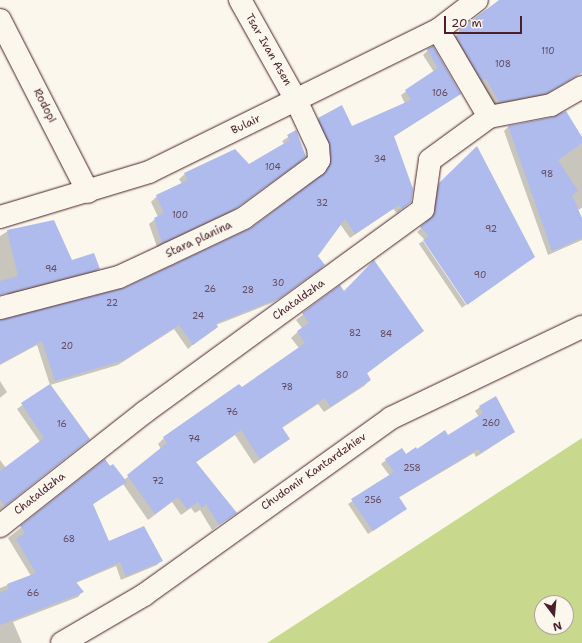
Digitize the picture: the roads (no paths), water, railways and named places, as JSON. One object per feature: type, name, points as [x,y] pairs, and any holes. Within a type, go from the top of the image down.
[{"type":"street","name":"Tsar Ivan Asen","points":[[240,0],[296,100]]},
{"type":"street","name":"Bulair","points":[[0,217],[88,192],[149,172],[438,30],[477,0]]},
{"type":"street","name":"Rodopi","points":[[0,20],[88,192]]},
{"type":"street","points":[[438,30],[489,117]]},
{"type":"street","name":"Chataldzha","points":[[0,526],[145,412],[423,210],[430,160],[489,117],[551,105],[582,87]]},
{"type":"street","name":"Stara planina","points":[[0,308],[119,276],[244,218],[312,169],[319,160],[318,147],[296,100]]},
{"type":"street","name":"Chudomir Kantardzhiev","points":[[62,643],[144,595],[391,418],[582,327]]}]
